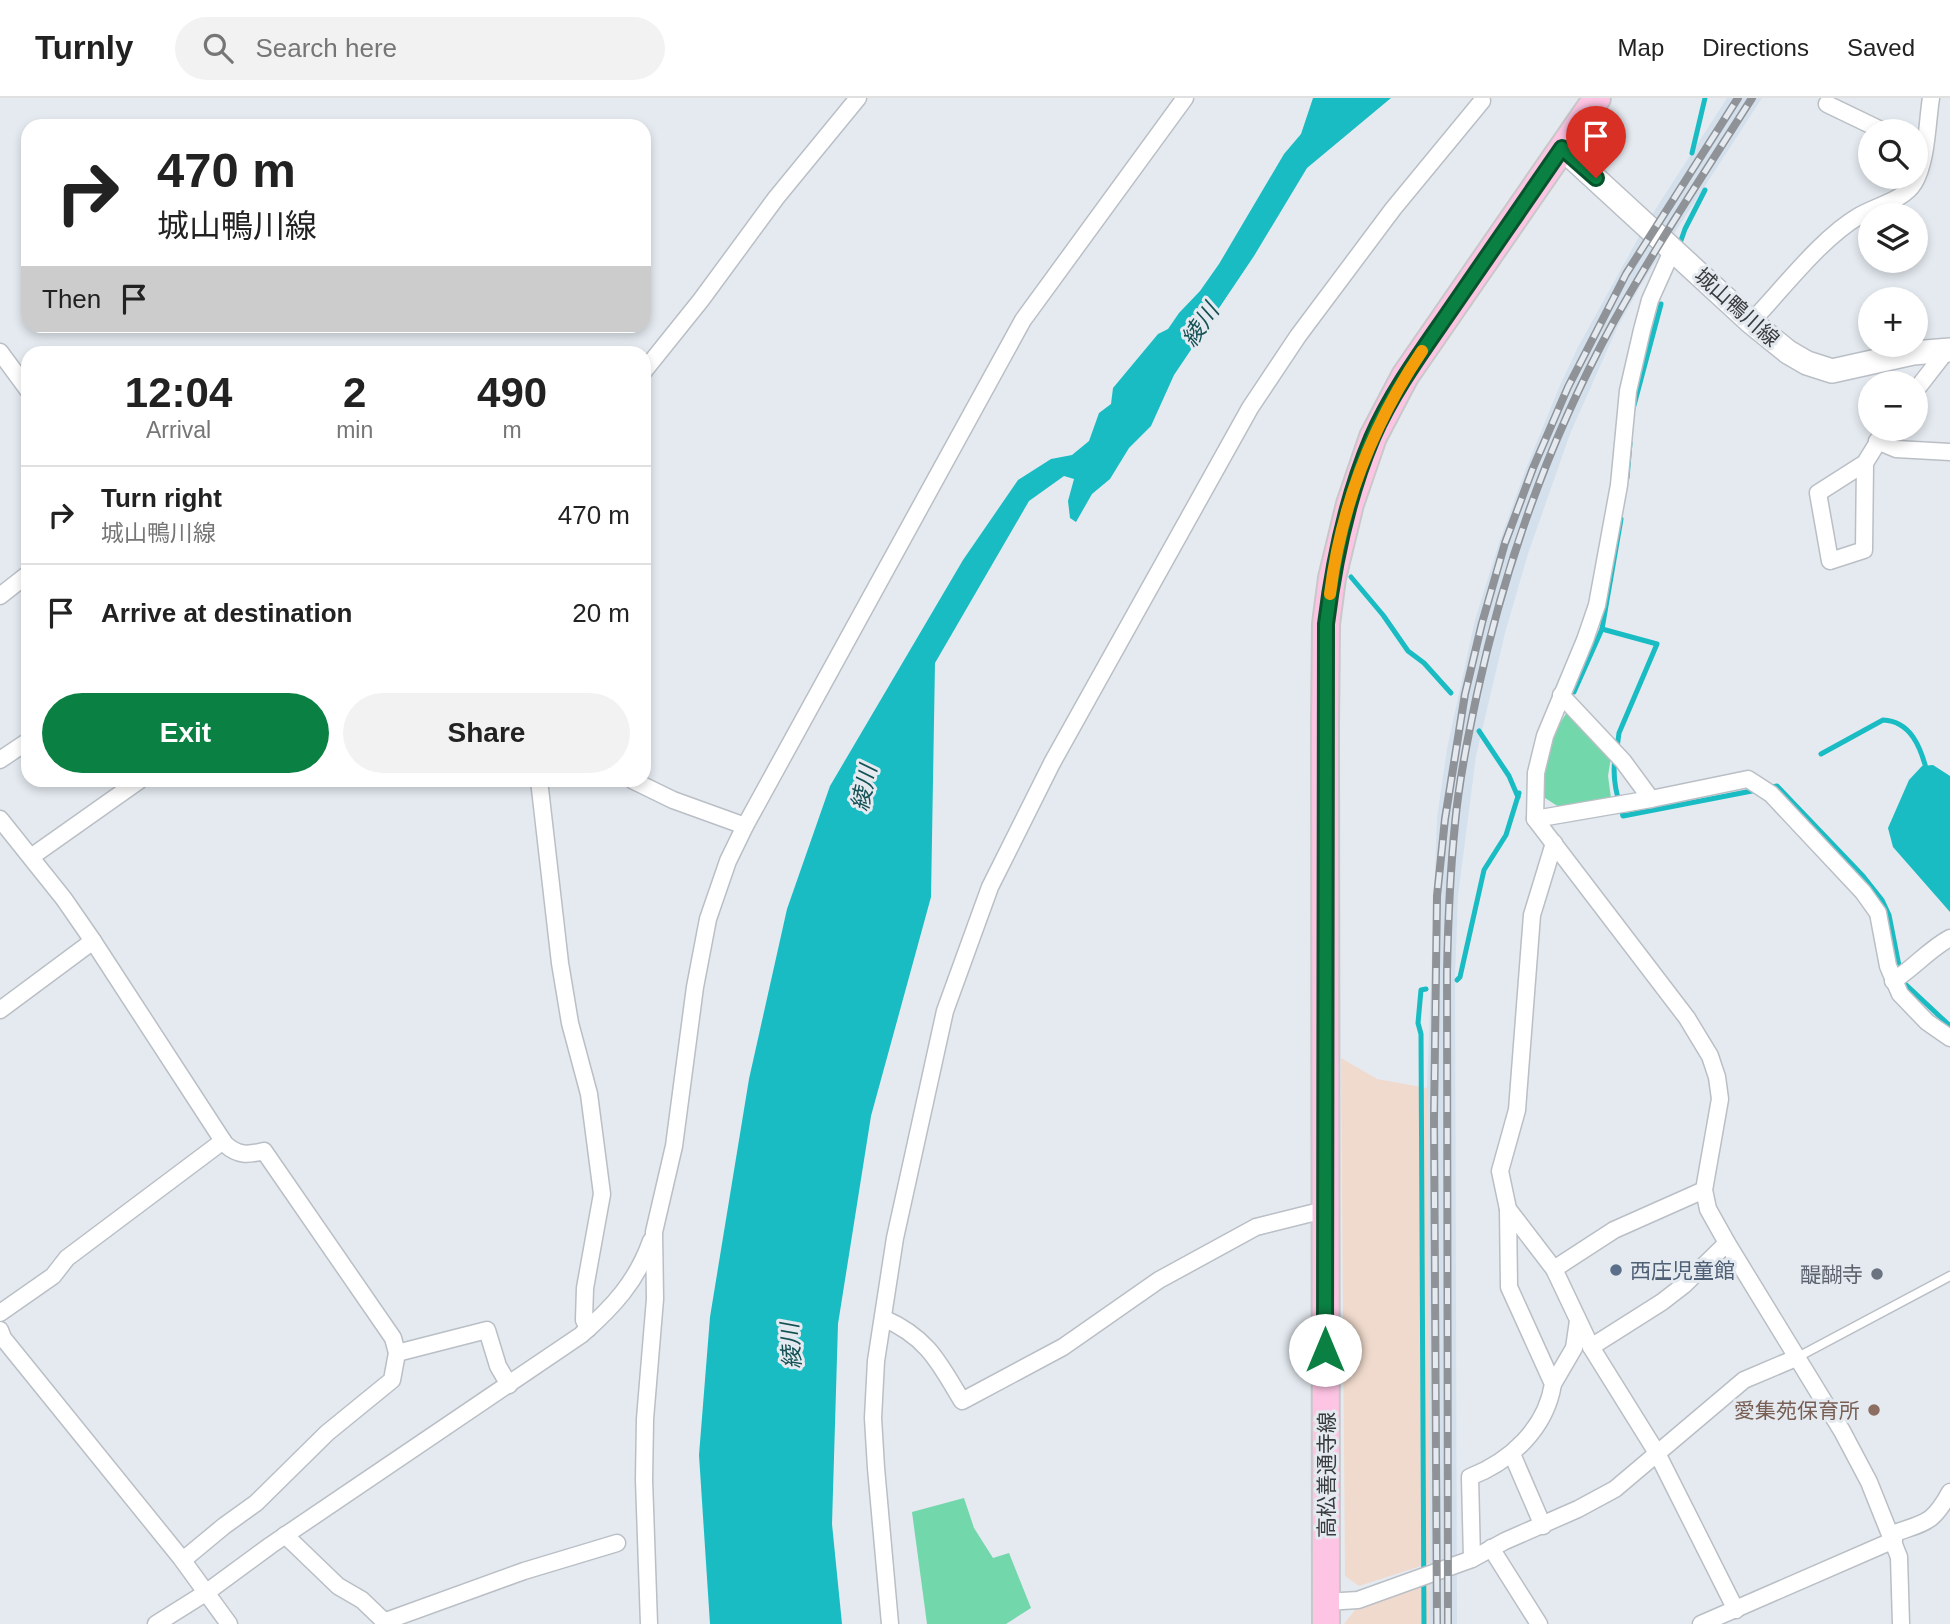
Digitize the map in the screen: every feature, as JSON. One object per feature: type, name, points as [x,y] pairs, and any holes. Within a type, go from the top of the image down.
[{"type":"main road","name":"高松善通寺線","points":[[1326,1613],[1326,624],[1336,556],[1360,468],[1388,406],[1426,345],[1597,98]]},
{"type":"main road","name":"城山鴨川線","points":[[1562,148],[1751,322],[1788,352],[1807,363],[1832,372],[1913,353],[1949,350]]},
{"type":"street","points":[[651,362],[776,198],[858,98]]},
{"type":"street","points":[[156,1624],[509,1385],[588,1329],[625,1293],[639,1272],[654,1232],[674,1146],[693,1001],[708,919],[727,861],[1023,320],[1185,98]]},
{"type":"street","points":[[1926,119],[1931,98]]},
{"type":"street","points":[[890,1624],[873,1418],[876,1361],[895,1238],[945,1011],[990,887],[1052,763],[1250,408],[1298,336],[1346,272],[1482,101]]},
{"type":"street","points":[[1827,104],[1858,119]]},
{"type":"street","points":[[1751,322],[1838,230],[1909,189]]},
{"type":"street","points":[[1672,251],[1650,300],[1628,391],[1619,485],[1597,605],[1545,736],[1536,774],[1535,819],[1687,1018],[1710,1056],[1720,1099],[1704,1189],[1708,1209],[1842,1431],[1869,1482],[1899,1557],[1901,1624]]},
{"type":"street","points":[[1928,375],[1949,350]]},
{"type":"street","points":[[0,352],[21,380]]},
{"type":"street","points":[[1865,463],[1864,550],[1830,561],[1818,494],[1865,463],[1878,441]]},
{"type":"street","points":[[1888,441],[1896,449],[1950,452]]},
{"type":"street","points":[[0,596],[21,580]]},
{"type":"street","points":[[1561,695],[1617,755],[1651,799]]},
{"type":"street","points":[[0,760],[21,746]]},
{"type":"street","points":[[1535,819],[1748,779],[1766,790],[1863,892],[1878,913],[1888,966],[1899,977],[1900,994],[1927,1022],[1950,1038]]},
{"type":"street","points":[[31,858],[130,787]]},
{"type":"street","points":[[540,787],[560,963],[572,1034],[589,1094],[602,1194],[585,1288],[584,1320],[588,1329]]},
{"type":"street","points":[[646,787],[673,800],[745,826]]},
{"type":"street","points":[[0,819],[93,941],[223,1141],[232,1151],[245,1155],[264,1151],[393,1338],[397,1353],[392,1380],[327,1433],[256,1503],[183,1560]]},
{"type":"street","points":[[1553,1384],[1509,1287],[1508,1209],[1500,1171],[1517,1110],[1532,915],[1554,843]]},
{"type":"street","points":[[1899,977],[1938,944],[1950,938]]},
{"type":"street","points":[[0,1010],[93,941]]},
{"type":"street","points":[[0,1314],[53,1276],[67,1258],[223,1141]]},
{"type":"street","points":[[1554,1269],[1614,1230],[1704,1189]]},
{"type":"street","points":[[1508,1209],[1554,1269],[1591,1347],[1657,1453],[1736,1610]]},
{"type":"street","points":[[883,1318],[904,1327],[933,1352],[962,1401],[1063,1347],[1159,1280],[1255,1227],[1324,1210]]},
{"type":"street","points":[[649,1624],[644,1480],[645,1419],[655,1299],[654,1232]]},
{"type":"street","points":[[1591,1347],[1662,1302],[1684,1285],[1727,1243]]},
{"type":"street","points":[[1472,1559],[1470,1477],[1484,1472],[1512,1454],[1539,1423],[1553,1384],[1574,1348],[1578,1321]]},
{"type":"street","points":[[0,1330],[183,1560],[229,1624]]},
{"type":"street","points":[[397,1353],[487,1331],[498,1366],[509,1385]]},
{"type":"street","points":[[1326,1613],[1472,1559],[1615,1489],[1744,1380],[1796,1357]]},
{"type":"street","points":[[1512,1454],[1543,1526]]},
{"type":"street","points":[[1701,1624],[1929,1521],[1940,1512],[1950,1492]]},
{"type":"street","points":[[285,1535],[338,1586],[362,1600],[387,1622],[524,1571],[617,1543]]},
{"type":"street","points":[[1491,1548],[1539,1624]]},
{"type":"lane","points":[[1796,1357],[1950,1276]]},
{"type":"shaded area","points":[[1727,98],[1762,98],[1642,283],[1617,328],[1570,434],[1528,554],[1505,633],[1476,756],[1458,896],[1455,975],[1457,1624],[1430,1624],[1427,1088],[1437,818],[1447,749],[1475,620],[1499,543],[1561,383],[1646,224]]},
{"type":"shaded area","points":[[1341,1058],[1377,1079],[1427,1088],[1430,1563],[1359,1586],[1345,1576]]},
{"type":"shaded area","points":[[1430,1583],[1430,1624],[1344,1624],[1358,1606]]},
{"type":"green space","points":[[1567,712],[1611,757],[1608,776],[1611,798],[1559,807],[1545,798],[1544,771],[1549,744]]},
{"type":"green space","points":[[964,1498],[974,1528],[993,1558],[1009,1553],[1031,1608],[1006,1624],[927,1624],[912,1512]]},
{"type":"water","name":"綾川","points":[[1313,98],[1391,98],[1307,168],[1254,256],[1174,375],[1151,426],[1129,448],[1110,479],[1092,494],[1076,522],[1070,518],[1068,501],[1074,479],[1064,476],[1029,501],[935,663],[931,897],[871,1116],[838,1324],[832,1524],[842,1624],[710,1624],[699,1455],[710,1317],[749,1079],[787,909],[830,786],[963,560],[1018,480],[1051,459],[1072,455],[1089,441],[1099,413],[1111,404],[1113,388],[1158,334],[1168,329],[1219,264],[1284,154],[1301,134]]},
{"type":"water","points":[[1933,765],[1950,776],[1950,912],[1893,847],[1888,828],[1909,780],[1922,766]]},
{"type":"waterway","points":[[1692,153],[1705,98]]},
{"type":"waterway","points":[[1679,246],[1705,190]]},
{"type":"waterway","points":[[1633,409],[1661,304]]},
{"type":"waterway","points":[[1627,478],[1630,443]]},
{"type":"waterway","points":[[1574,692],[1602,629],[1621,519]]},
{"type":"waterway","points":[[1351,577],[1383,615],[1408,651],[1424,663],[1451,693]]},
{"type":"waterway","points":[[1602,629],[1657,644],[1619,733],[1617,748]]},
{"type":"waterway","points":[[1821,754],[1883,720],[1901,725],[1908,731],[1918,745],[1927,772]]},
{"type":"waterway","points":[[1479,731],[1509,776],[1518,797]]},
{"type":"waterway","points":[[1615,758],[1615,780],[1623,816],[1757,790]]},
{"type":"waterway","points":[[1767,788],[1777,786],[1863,876],[1882,900],[1889,915],[1902,981],[1950,1026]]},
{"type":"waterway","points":[[1457,980],[1460,977],[1484,870],[1506,835],[1519,793]]},
{"type":"waterway","points":[[1424,1624],[1421,1034],[1418,1023],[1421,990],[1426,989]]},
{"type":"railway","points":[[1437,1624],[1434,1118],[1437,896],[1445,819],[1465,694],[1505,543],[1533,468],[1568,387],[1626,274],[1738,98]]},
{"type":"railway","points":[[1448,1624],[1447,953],[1455,824],[1470,726],[1488,646],[1515,550],[1569,412],[1629,294],[1752,98]]},
{"type":"slow traffic","points":[[1330,594],[1336,556],[1360,468],[1388,406],[1422,351]]},
{"type":"place","name":"西庄児童館","points":[[1616,1270]]},
{"type":"place","name":"醍醐寺","points":[[1877,1274]]},
{"type":"place","name":"愛集苑保育所","points":[[1874,1410]]},
{"type":"route","points":[[1325,1350],[1326,624],[1336,556],[1360,468],[1388,406],[1405,376],[1514,216],[1562,148],[1596,178]]}]
